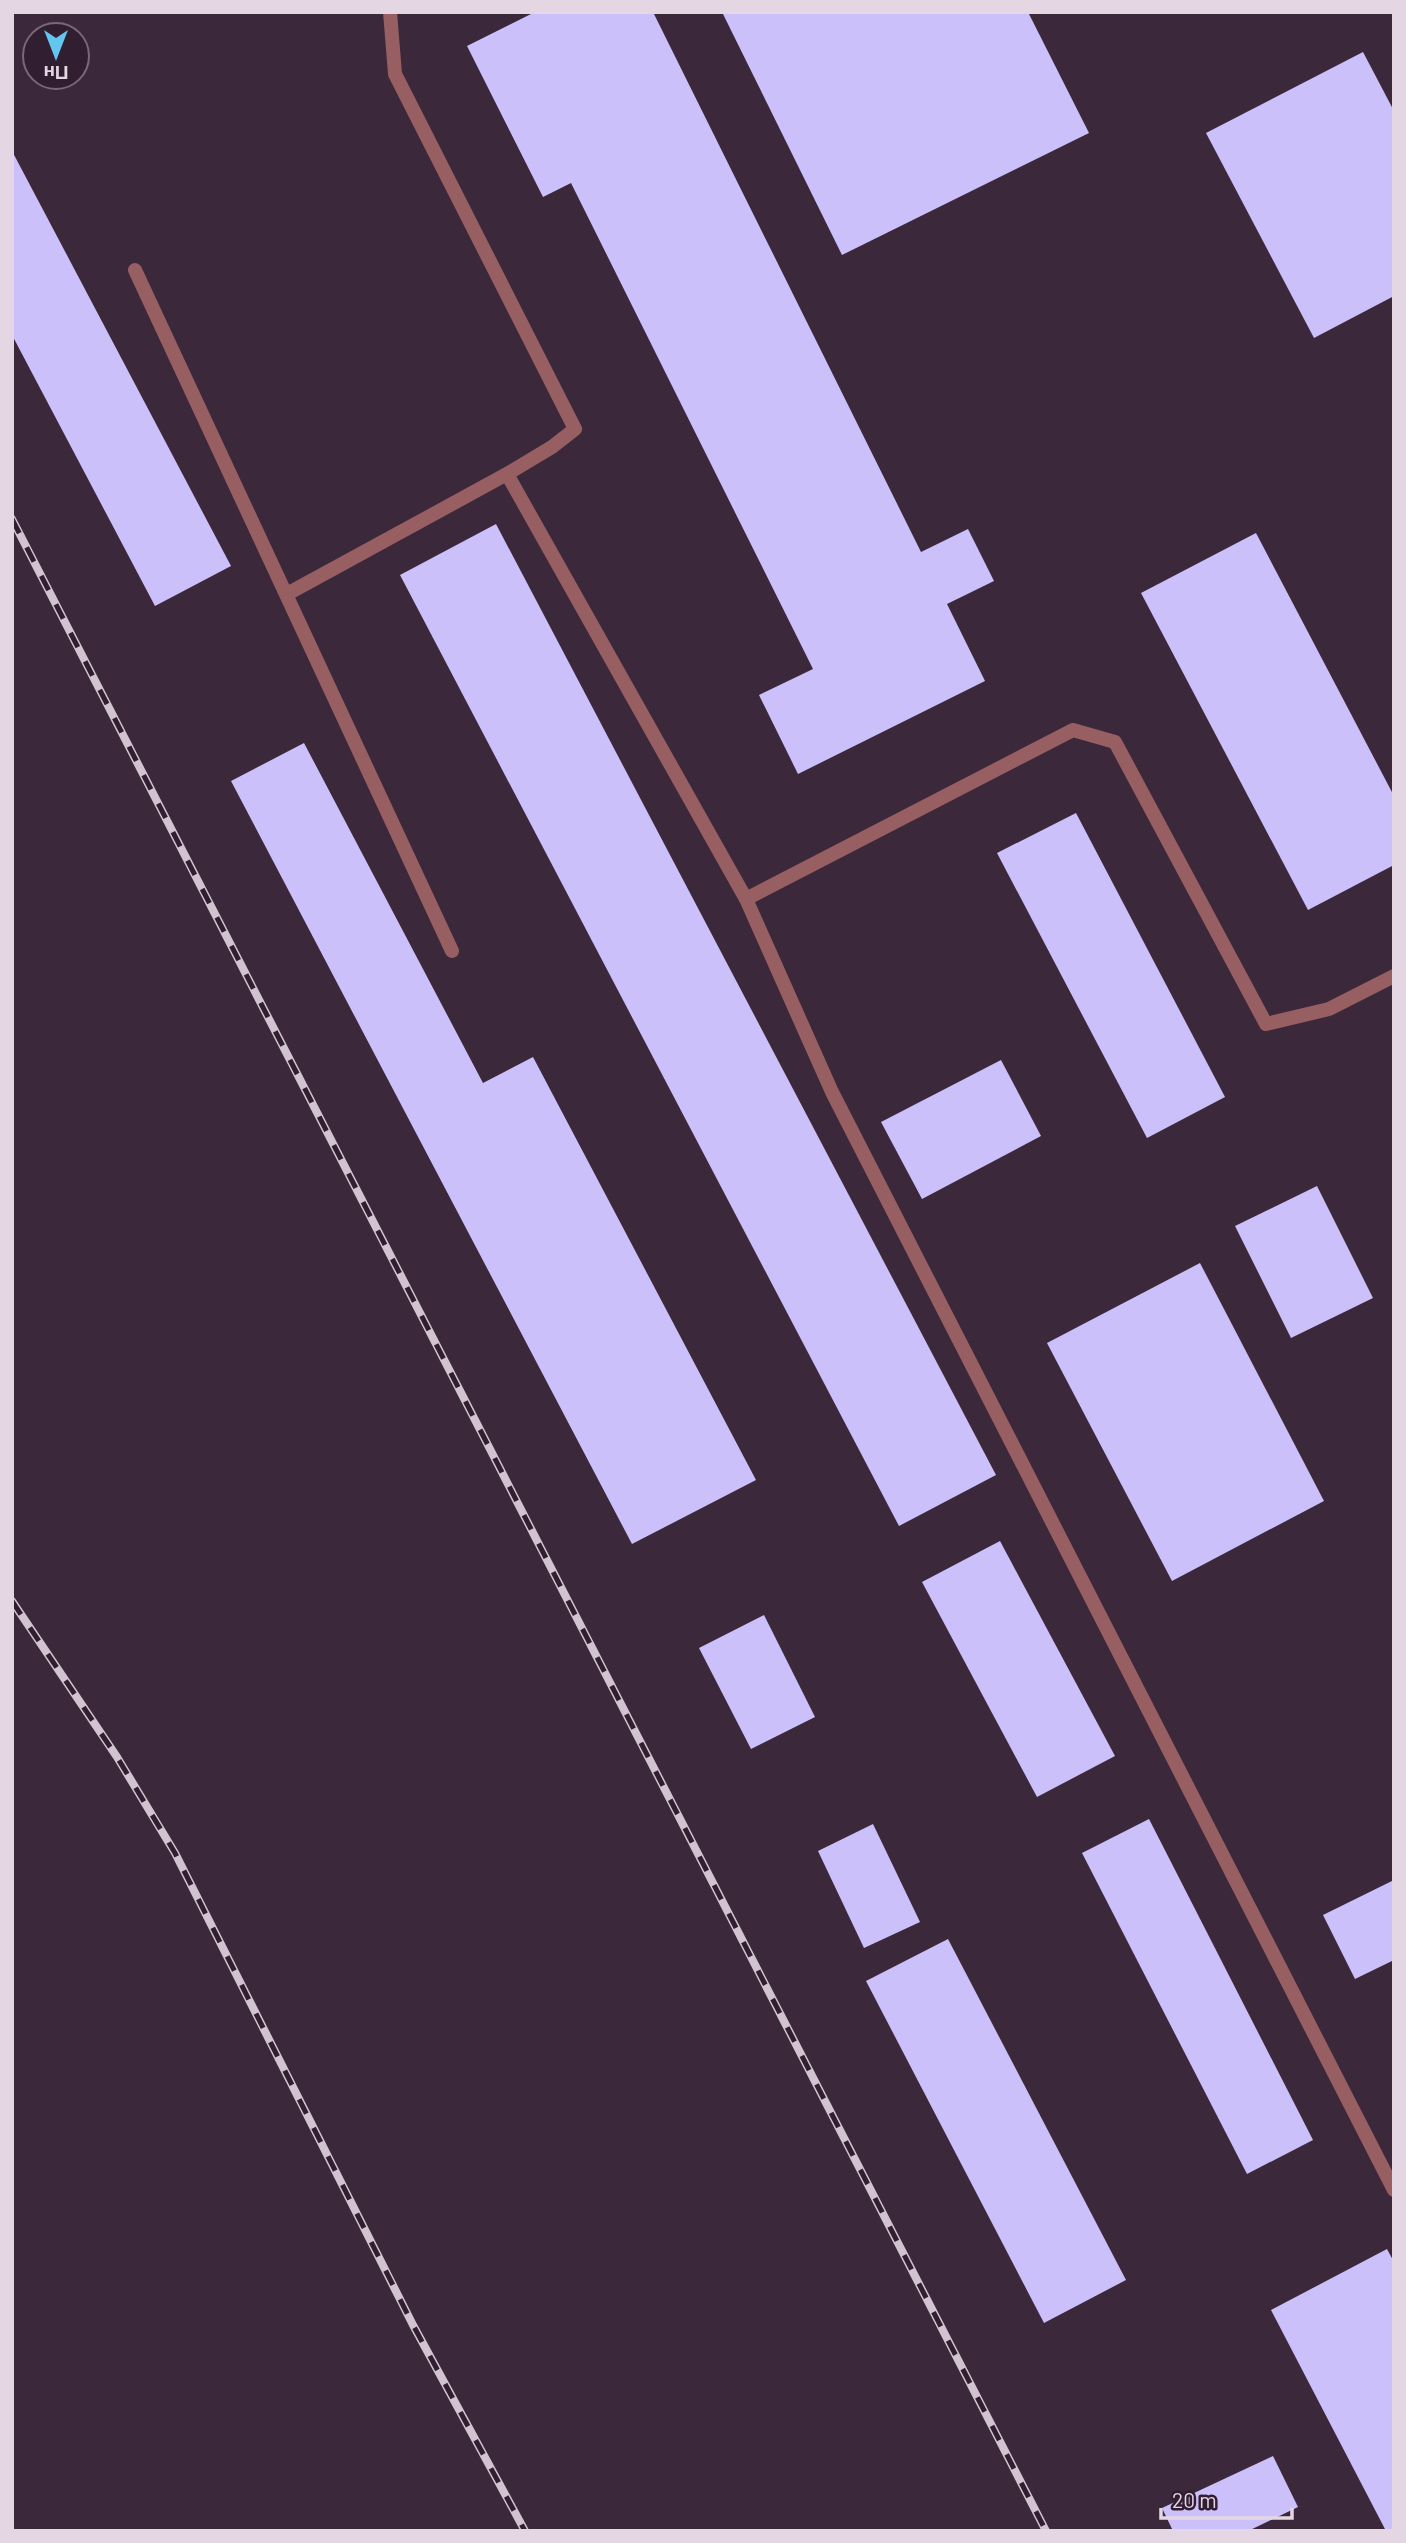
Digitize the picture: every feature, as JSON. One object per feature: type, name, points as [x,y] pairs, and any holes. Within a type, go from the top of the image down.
[{"type":"lane","points":[[287,594],[507,474],[552,447],[575,429],[395,74],[390,12]]},
{"type":"lane","points":[[135,270],[452,951]]},
{"type":"lane","points":[[507,474],[746,899],[832,1092],[1394,2190]]},
{"type":"lane","points":[[746,899],[1073,730],[1115,742],[1266,1024],[1329,1009],[1394,976]]},
{"type":"building","points":[[535,12],[653,12],[921,552],[968,529],[994,581],[947,604],[985,681],[798,774],[759,695],[813,669],[571,183],[543,197],[467,46]]},
{"type":"building","points":[[722,12],[1028,12],[1089,133],[842,255]]},
{"type":"building","points":[[1363,52],[1394,111],[1394,296],[1314,338],[1206,133]]},
{"type":"building","points":[[12,151],[231,566],[155,606],[12,335]]},
{"type":"building","points":[[496,524],[996,1475],[899,1526],[400,575]]},
{"type":"building","points":[[1256,533],[1394,796],[1394,865],[1308,910],[1141,593]]},
{"type":"building","points":[[304,743],[483,1083],[533,1057],[756,1480],[632,1544],[231,781]]},
{"type":"building","points":[[1076,813],[1225,1097],[1147,1138],[997,853]]},
{"type":"building","points":[[1001,1060],[1041,1136],[922,1199],[881,1122]]},
{"type":"building","points":[[1317,1186],[1373,1298],[1291,1338],[1235,1226]]},
{"type":"building","points":[[1200,1263],[1324,1501],[1172,1581],[1047,1343]]},
{"type":"building","points":[[1000,1541],[1115,1756],[1037,1797],[922,1582]]},
{"type":"building","points":[[764,1615],[815,1717],[751,1749],[699,1648]]},
{"type":"building","points":[[1149,1819],[1313,2140],[1247,2174],[1082,1853]]},
{"type":"building","points":[[873,1824],[920,1922],[864,1948],[818,1851]]},
{"type":"building","points":[[1394,1880],[1394,1960],[1355,1979],[1323,1915]]},
{"type":"building","points":[[948,1939],[1126,2280],[1044,2323],[866,1981]]},
{"type":"building","points":[[1387,2249],[1394,2262],[1394,2531],[1386,2531],[1271,2310]]},
{"type":"building","points":[[1273,2456],[1298,2507],[1248,2531],[1173,2531],[1162,2508]]},
{"type":"railway","points":[[12,519],[1046,2531]]},
{"type":"railway","points":[[12,1601],[117,1757],[175,1853],[413,2325],[525,2531]]}]
